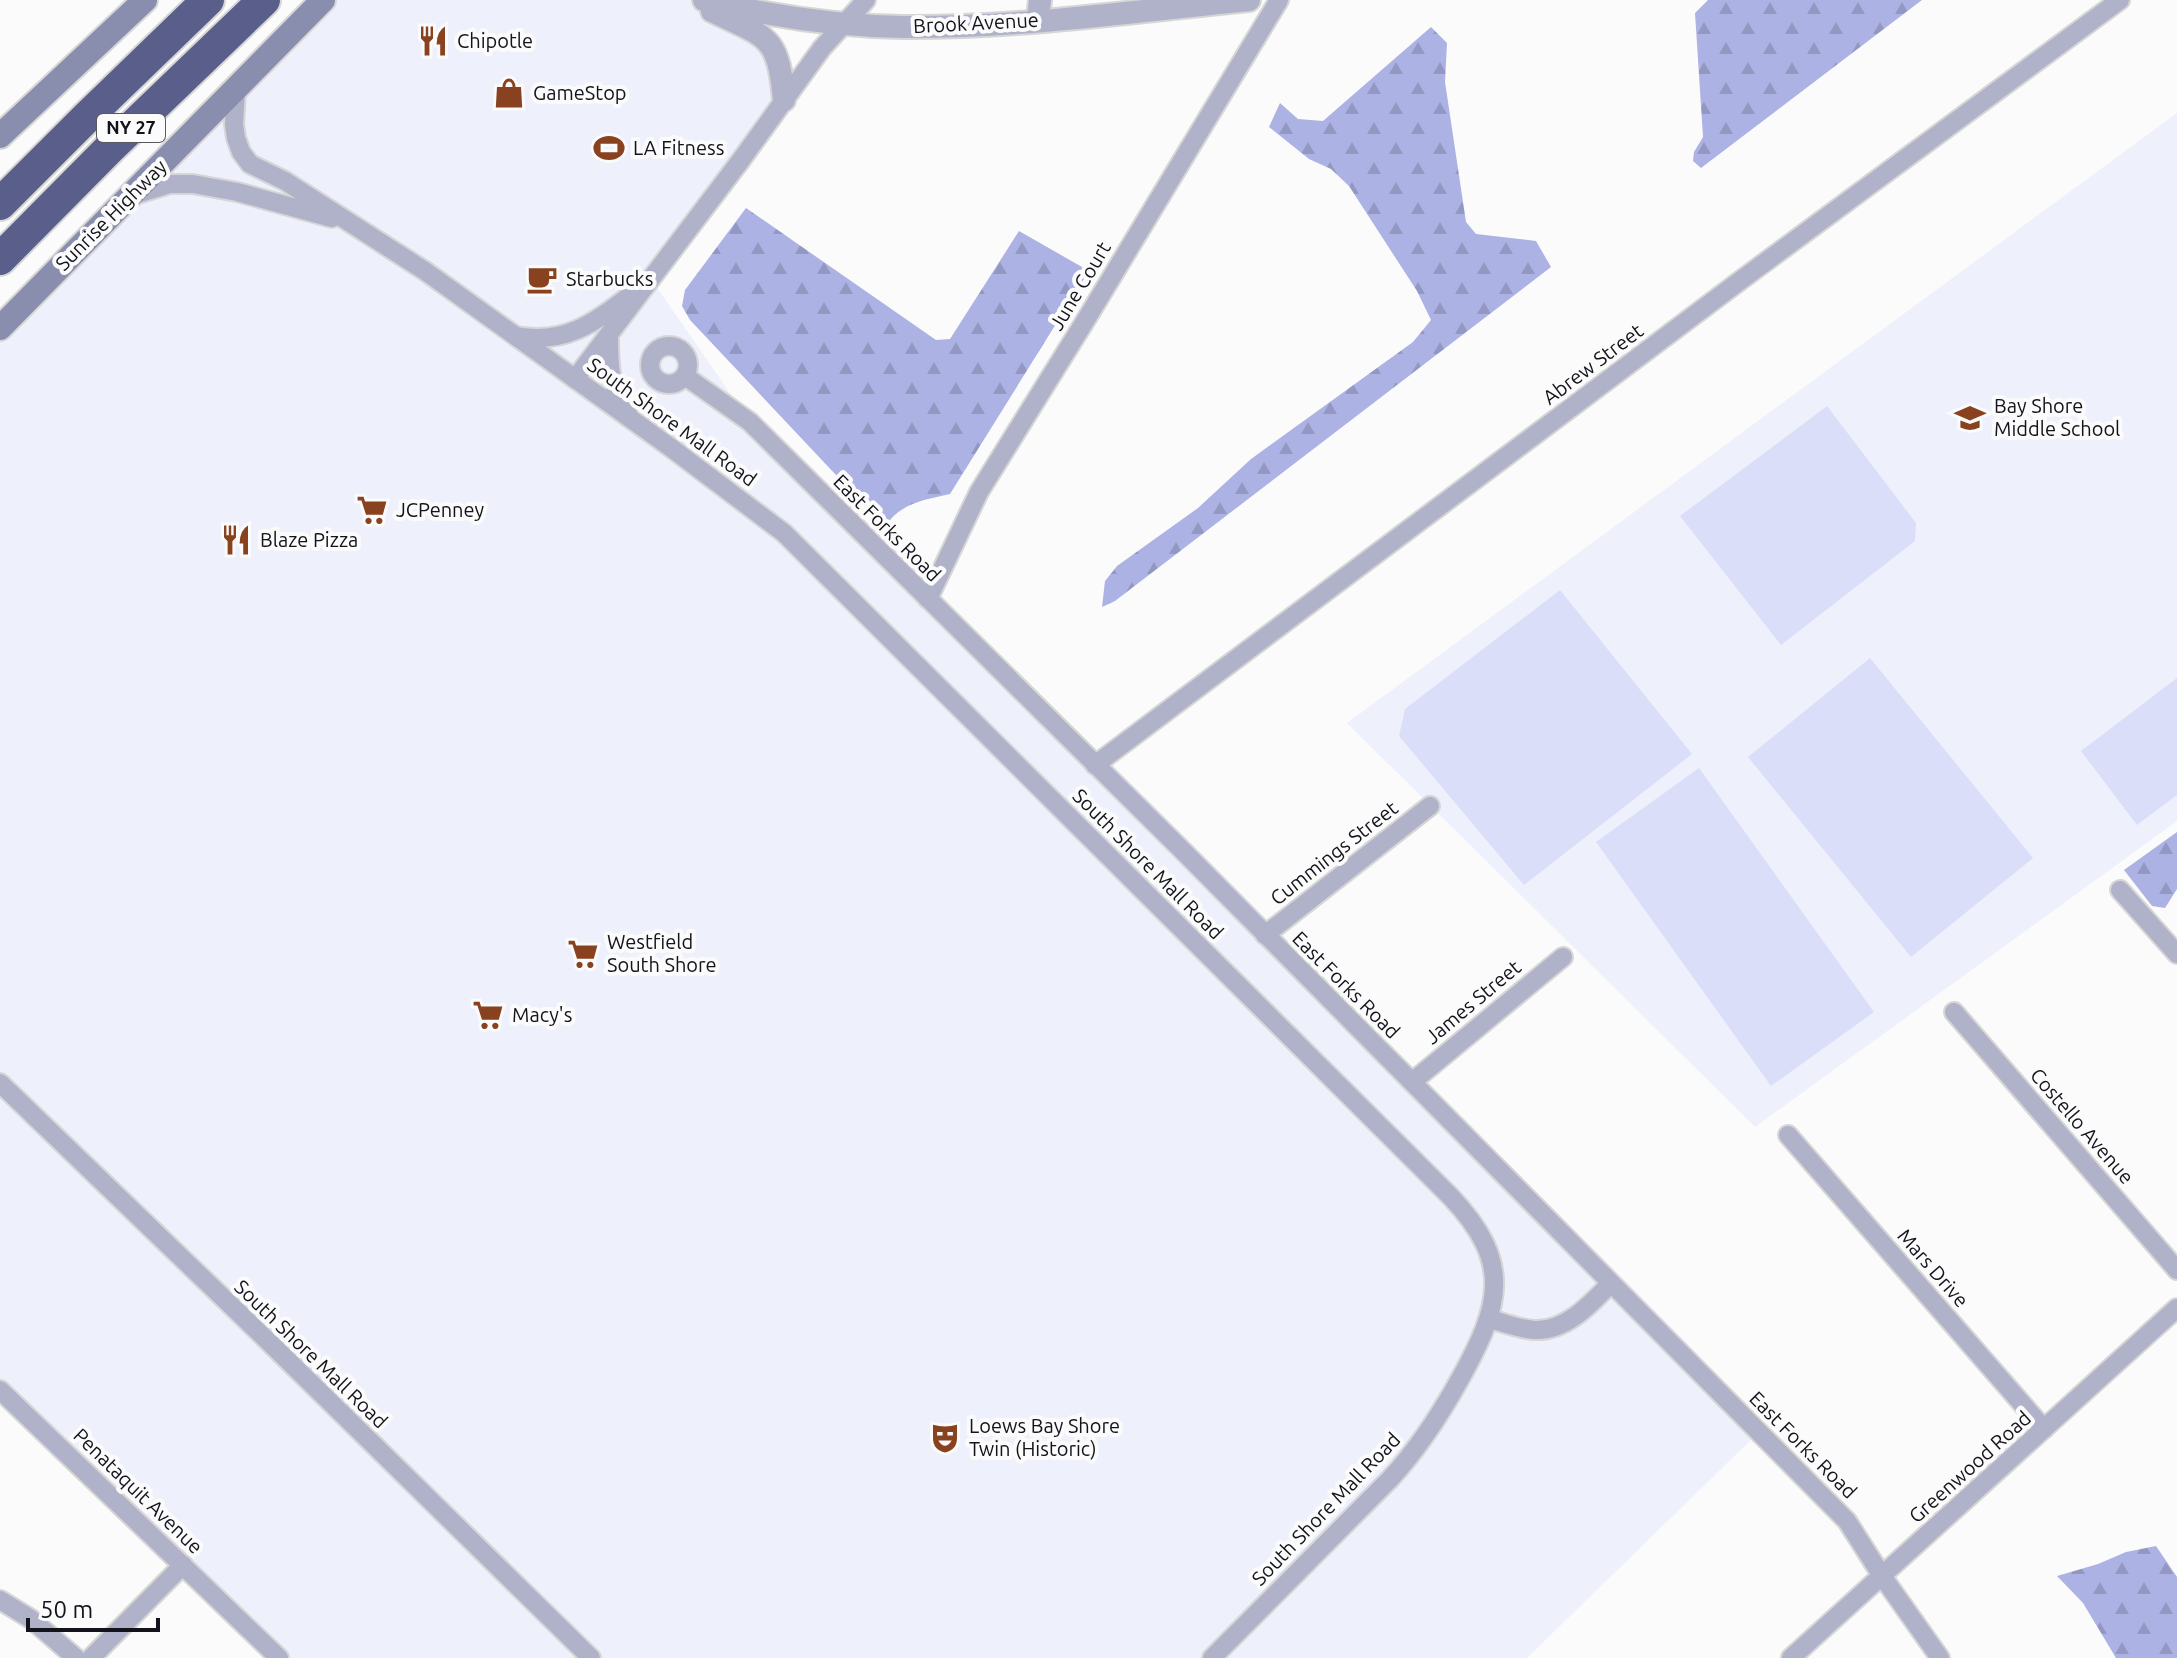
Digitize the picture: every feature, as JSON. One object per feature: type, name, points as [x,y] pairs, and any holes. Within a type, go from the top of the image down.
[{"type":"highway","name":"NY 27","points":[[0,204],[208,0]]},
{"type":"highway","name":"NY 27","points":[[0,259],[264,0]]},
{"type":"main road","points":[[0,136],[145,0]]},
{"type":"main road","name":"Sunrise Highway","points":[[0,328],[323,0]]},
{"type":"street","points":[[690,0],[759,34],[770,44],[780,65],[784,100]]},
{"type":"street","name":"Brook Avenue","points":[[704,0],[775,16],[901,27],[949,27],[1039,10],[1249,0]]},
{"type":"street","points":[[575,379],[822,48],[866,0]]},
{"type":"street","name":"June Court","points":[[928,599],[979,492],[1279,0]]},
{"type":"street","name":"Abrew Street","points":[[1095,765],[2120,0]]},
{"type":"street","name":"South Shore Mall Road","points":[[236,89],[234,130],[241,152],[250,164],[285,181],[425,271],[746,503],[799,547],[1451,1197],[1479,1230],[1488,1250],[1493,1279],[1490,1319],[1448,1401],[1400,1468],[1212,1658]]},
{"type":"street","name":"South Shore Mall Road","points":[[129,197],[170,184],[193,184],[237,192],[349,223]]},
{"type":"street","points":[[515,336],[553,338],[578,330],[603,316],[651,279]]},
{"type":"street","points":[[609,334],[612,382],[632,419]]},
{"type":"street","name":"East Forks Road","points":[[685,376],[750,422],[1847,1521],[1940,1658]]},
{"type":"street","name":"Cummings Street","points":[[1265,935],[1430,806]]},
{"type":"street","points":[[2120,890],[2177,954]]},
{"type":"street","name":"James Street","points":[[1412,1082],[1563,957]]},
{"type":"street","name":"Costello Avenue","points":[[1954,1012],[2177,1270]]},
{"type":"street","name":"South Shore Mall Road","points":[[0,1083],[591,1658]]},
{"type":"street","name":"Mars Drive","points":[[1788,1135],[2044,1429]]},
{"type":"street","points":[[1490,1319],[1533,1330],[1550,1329],[1574,1316],[1610,1284]]},
{"type":"street","name":"Greenwood Road","points":[[1791,1658],[2177,1308]]},
{"type":"street","name":"Penataquit Avenue","points":[[0,1390],[279,1658]]},
{"type":"street","points":[[91,1658],[183,1565]]},
{"type":"street","points":[[0,1600],[31,1619],[76,1658]]},
{"type":"shaded area","points":[[323,0],[690,0],[759,34],[784,100],[651,279],[750,422],[1759,1432],[1527,1658],[279,1658],[0,1390],[0,328]]},
{"type":"shaded area","name":"Bay Shore Middle School","points":[[2177,113],[2177,821],[1755,1127],[1347,723]]},
{"type":"shaded area","points":[[1827,406],[1916,523],[1915,541],[1781,645],[1680,516]]},
{"type":"shaded area","points":[[1560,590],[1692,754],[1524,885],[1399,736],[1405,709]]},
{"type":"shaded area","points":[[1870,658],[2033,858],[1911,957],[1748,757]]},
{"type":"shaded area","points":[[2177,678],[2177,795],[2137,825],[2081,751]]},
{"type":"shaded area","points":[[1699,768],[1874,1012],[1771,1086],[1596,842]]},
{"type":"green space","points":[[1708,0],[1922,0],[1701,168],[1693,161],[1694,152],[1703,137],[1695,13]]},
{"type":"green space","points":[[1431,27],[1447,43],[1445,82],[1466,222],[1476,234],[1536,241],[1551,267],[1115,601],[1102,607],[1105,581],[1117,566],[1198,508],[1251,459],[1413,342],[1431,320],[1417,291],[1349,186],[1331,169],[1309,159],[1269,127],[1280,103],[1298,119],[1323,121]]},
{"type":"green space","points":[[746,208],[936,340],[950,339],[1019,231],[1089,271],[950,494],[905,508],[885,527],[690,320],[682,306],[685,290]]},
{"type":"green space","points":[[2177,832],[2177,889],[2165,908],[2152,906],[2124,870]]},
{"type":"green space","points":[[2156,1546],[2177,1577],[2177,1658],[2116,1658],[2083,1603],[2057,1576],[2126,1552]]},
{"type":"place","name":"Chipotle","points":[[433,41]]},
{"type":"place","name":"GameStop","points":[[509,93]]},
{"type":"place","name":"LA Fitness","points":[[609,148]]},
{"type":"place","name":"Starbucks","points":[[542,279]]},
{"type":"place","name":"Bay Shore Middle School","points":[[1970,418]]},
{"type":"place","name":"JCPenney","points":[[372,510]]},
{"type":"place","name":"Blaze Pizza","points":[[236,540]]},
{"type":"place","name":"Westfield South Shore","points":[[583,954]]},
{"type":"place","name":"Macy's","points":[[488,1015]]},
{"type":"place","name":"Loews Bay Shore Twin (Historic)","points":[[945,1438]]}]
